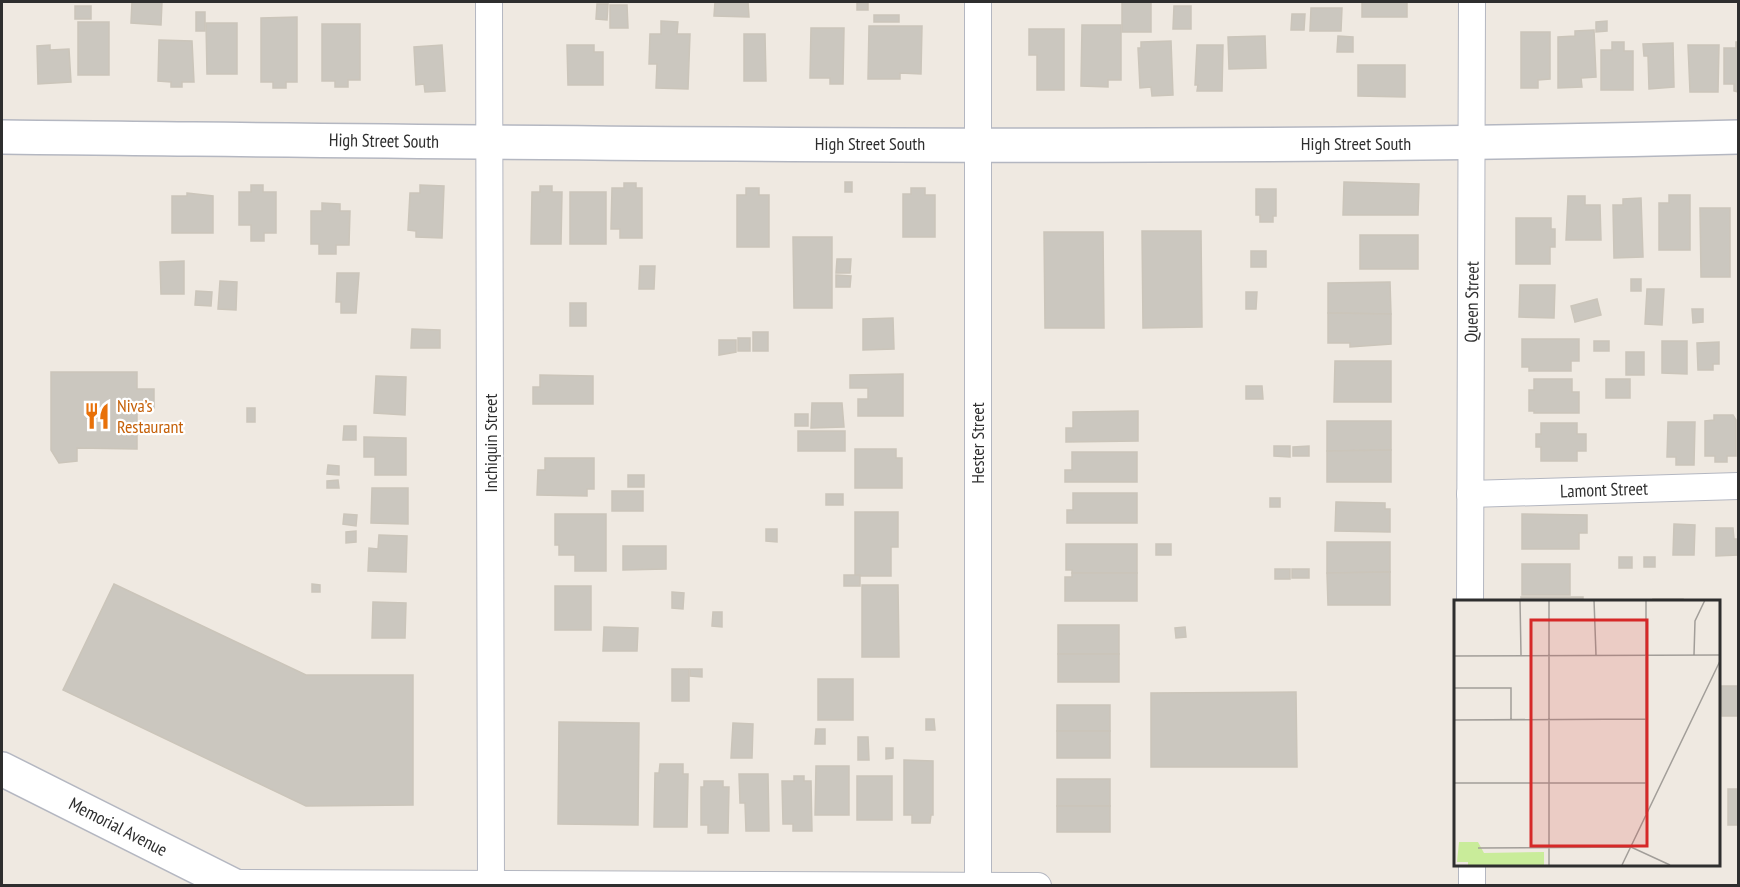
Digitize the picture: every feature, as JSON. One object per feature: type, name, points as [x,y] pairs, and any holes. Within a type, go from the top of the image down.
[{"type":"street","name":"Inchiquin Street","points":[[489,2],[491,885]]},
{"type":"street","name":"Hester Street","points":[[978,2],[978,885]]},
{"type":"street","name":"Queen Street","points":[[1470,600],[1474,144],[1472,2]]},
{"type":"street","name":"High Street South","points":[[2,136],[978,145],[1474,144],[1738,137]]},
{"type":"street","name":"Lamont Street","points":[[1470,494],[1738,486]]},
{"type":"street","name":"Memorial Avenue","points":[[2,769],[232,884]]},
{"type":"street","points":[[1472,866],[1472,885]]},
{"type":"street","points":[[232,884],[1038,885]]},
{"type":"building","points":[[132,2],[162,2],[161,25],[131,23]]},
{"type":"building","points":[[715,2],[748,2],[749,17],[714,16]]},
{"type":"building","points":[[857,2],[868,2],[868,10],[857,10]]},
{"type":"building","points":[[1122,2],[1151,2],[1151,32],[1122,32]]},
{"type":"building","points":[[1362,2],[1407,2],[1407,17],[1362,17]]},
{"type":"building","points":[[597,4],[608,4],[607,20],[596,19]]},
{"type":"building","points":[[610,5],[627,5],[628,28],[610,28]]},
{"type":"building","points":[[75,6],[91,6],[91,19],[75,19]]},
{"type":"building","points":[[1174,6],[1191,6],[1191,29],[1173,29]]},
{"type":"building","points":[[1311,8],[1342,8],[1341,31],[1310,31]]},
{"type":"building","points":[[196,12],[205,12],[205,31],[196,31]]},
{"type":"building","points":[[1292,14],[1305,14],[1304,30],[1291,30]]},
{"type":"building","points":[[874,15],[899,15],[899,22],[874,22]]},
{"type":"building","points":[[297,17],[297,82],[286,82],[286,88],[273,88],[273,82],[261,82],[261,18]]},
{"type":"building","points":[[661,21],[678,22],[677,34],[690,34],[688,89],[656,88],[657,64],[649,64],[650,34],[661,34]]},
{"type":"building","points":[[1607,21],[1607,31],[1596,32],[1596,22]]},
{"type":"building","points":[[78,22],[109,22],[109,75],[78,75]]},
{"type":"building","points":[[206,23],[237,23],[237,74],[207,74]]},
{"type":"building","points":[[322,24],[360,24],[360,80],[348,80],[348,87],[335,87],[335,81],[322,81]]},
{"type":"building","points":[[1082,25],[1121,25],[1121,80],[1108,80],[1108,87],[1081,86]]},
{"type":"building","points":[[869,26],[922,26],[921,74],[900,73],[900,79],[868,79]]},
{"type":"building","points":[[811,28],[844,28],[843,84],[830,84],[830,78],[810,78]]},
{"type":"building","points":[[1029,29],[1064,29],[1064,90],[1037,90],[1037,55],[1029,55]]},
{"type":"building","points":[[1594,30],[1596,77],[1581,78],[1582,87],[1558,88],[1558,37],[1575,36],[1575,31]]},
{"type":"building","points":[[1521,32],[1550,32],[1550,79],[1538,80],[1538,88],[1521,88]]},
{"type":"building","points":[[744,34],[765,34],[766,81],[744,81]]},
{"type":"building","points":[[1265,36],[1266,68],[1229,69],[1228,37]]},
{"type":"building","points":[[1338,36],[1353,37],[1353,52],[1337,52]]},
{"type":"building","points":[[159,40],[192,41],[194,82],[182,82],[182,87],[171,87],[171,82],[158,81]]},
{"type":"building","points":[[1171,41],[1173,95],[1152,96],[1151,87],[1140,88],[1138,48],[1141,48],[1141,42]]},
{"type":"building","points":[[1612,42],[1624,42],[1624,51],[1633,51],[1633,90],[1601,90],[1601,50],[1612,50]]},
{"type":"building","points":[[1736,42],[1738,42],[1738,92],[1734,91],[1734,84],[1724,84],[1724,48],[1736,48]]},
{"type":"building","points":[[1673,43],[1674,87],[1649,89],[1648,56],[1644,56],[1643,44]]},
{"type":"building","points":[[50,45],[50,50],[69,49],[71,82],[38,84],[37,46]]},
{"type":"building","points":[[442,45],[445,91],[425,92],[424,84],[416,85],[414,47]]},
{"type":"building","points":[[567,45],[594,45],[594,52],[603,52],[603,85],[568,85]]},
{"type":"building","points":[[1197,45],[1223,45],[1222,91],[1197,91],[1198,85],[1195,85]]},
{"type":"building","points":[[1688,45],[1719,45],[1718,92],[1690,92]]},
{"type":"building","points":[[1358,65],[1405,65],[1405,97],[1358,96]]},
{"type":"building","points":[[845,182],[852,182],[852,192],[845,192]]},
{"type":"building","points":[[1344,182],[1419,184],[1418,215],[1343,215]]},
{"type":"building","points":[[624,183],[636,183],[636,188],[642,188],[642,238],[620,238],[620,229],[611,229],[612,188],[624,188]]},
{"type":"building","points":[[251,185],[263,185],[263,192],[276,192],[276,233],[264,233],[264,241],[251,241],[251,225],[239,225],[239,192],[251,192]]},
{"type":"building","points":[[420,185],[444,186],[442,238],[416,237],[416,231],[408,230],[410,193],[420,193]]},
{"type":"building","points":[[540,186],[552,186],[552,192],[562,192],[561,244],[531,244],[532,192],[540,192]]},
{"type":"building","points":[[746,188],[759,188],[759,195],[769,195],[769,247],[737,247],[737,195],[746,195]]},
{"type":"building","points":[[911,188],[925,188],[925,195],[935,195],[935,237],[903,237],[903,194],[911,194]]},
{"type":"building","points":[[1256,189],[1276,189],[1276,216],[1273,216],[1273,222],[1260,222],[1260,215],[1256,215]]},
{"type":"building","points":[[570,192],[606,192],[606,244],[570,244]]},
{"type":"building","points":[[187,193],[213,196],[213,233],[172,233],[172,196],[187,196]]},
{"type":"building","points":[[1669,195],[1690,195],[1690,250],[1659,250],[1659,203],[1669,203]]},
{"type":"building","points":[[1568,196],[1585,196],[1585,205],[1600,205],[1601,240],[1566,240]]},
{"type":"building","points":[[1641,198],[1643,257],[1614,258],[1613,205],[1623,205],[1623,199]]},
{"type":"building","points":[[322,203],[340,204],[340,211],[350,211],[349,245],[336,245],[336,254],[319,254],[319,244],[311,244],[311,211],[322,211]]},
{"type":"building","points":[[1700,208],[1730,208],[1730,277],[1701,277]]},
{"type":"building","points":[[1516,218],[1551,218],[1551,229],[1555,229],[1555,247],[1550,247],[1550,264],[1516,264]]},
{"type":"building","points":[[1142,231],[1201,231],[1202,327],[1143,328]]},
{"type":"building","points":[[1044,232],[1103,232],[1104,328],[1045,328]]},
{"type":"building","points":[[1360,235],[1418,235],[1418,269],[1360,269]]},
{"type":"building","points":[[793,237],[832,237],[832,308],[794,308]]},
{"type":"building","points":[[1251,251],[1266,251],[1266,267],[1251,267]]},
{"type":"building","points":[[837,259],[851,259],[850,273],[836,273]]},
{"type":"building","points":[[184,261],[184,294],[161,294],[160,262]]},
{"type":"building","points":[[640,266],[655,266],[654,289],[639,289]]},
{"type":"building","points":[[337,273],[359,273],[356,313],[341,313],[341,302],[336,302]]},
{"type":"building","points":[[836,275],[851,276],[850,287],[836,287]]},
{"type":"building","points":[[1631,279],[1641,279],[1641,291],[1631,291]]},
{"type":"building","points":[[220,281],[237,282],[236,310],[218,309]]},
{"type":"building","points":[[1390,282],[1391,314],[1328,313],[1328,283]]},
{"type":"building","points":[[1520,285],[1555,285],[1554,318],[1519,317]]},
{"type":"building","points":[[1647,289],[1664,289],[1662,325],[1645,324]]},
{"type":"building","points":[[196,291],[212,292],[211,306],[195,305]]},
{"type":"building","points":[[1246,292],[1257,292],[1256,309],[1246,309]]},
{"type":"building","points":[[1597,299],[1601,315],[1575,322],[1571,306]]},
{"type":"building","points":[[570,303],[586,303],[586,326],[570,326]]},
{"type":"building","points":[[1692,309],[1703,309],[1703,322],[1693,323]]},
{"type":"building","points":[[1328,313],[1391,314],[1391,344],[1350,347],[1350,343],[1328,343]]},
{"type":"building","points":[[893,318],[894,349],[863,350],[863,319]]},
{"type":"building","points":[[412,329],[440,330],[440,348],[411,348]]},
{"type":"building","points":[[753,332],[768,332],[768,351],[753,351]]},
{"type":"building","points":[[738,338],[750,338],[750,351],[738,351]]},
{"type":"building","points":[[1522,339],[1579,339],[1579,361],[1571,361],[1571,371],[1529,371],[1529,367],[1522,367]]},
{"type":"building","points":[[719,340],[736,340],[736,352],[719,355]]},
{"type":"building","points":[[1594,341],[1609,341],[1609,351],[1594,351]]},
{"type":"building","points":[[1662,341],[1687,341],[1687,374],[1662,373]]},
{"type":"building","points":[[1719,342],[1719,364],[1713,364],[1713,370],[1698,370],[1697,343]]},
{"type":"building","points":[[1626,352],[1644,352],[1644,375],[1626,375]]},
{"type":"building","points":[[1335,361],[1391,361],[1391,402],[1334,402]]},
{"type":"building","points":[[51,372],[137,372],[137,389],[154,389],[154,408],[137,408],[137,449],[77,448],[77,461],[59,463],[51,450]]},
{"type":"building","points":[[903,374],[903,416],[858,416],[858,399],[868,399],[868,388],[850,388],[850,375]]},
{"type":"building","points":[[540,375],[593,376],[593,404],[533,404],[533,387],[540,387]]},
{"type":"building","points":[[376,376],[406,377],[405,415],[374,413]]},
{"type":"building","points":[[1534,379],[1572,379],[1572,392],[1579,392],[1579,413],[1529,411],[1529,390],[1534,390]]},
{"type":"building","points":[[1606,379],[1630,379],[1630,398],[1606,398]]},
{"type":"building","points":[[1246,386],[1262,386],[1263,399],[1246,399]]},
{"type":"building","points":[[812,403],[842,403],[844,427],[811,428]]},
{"type":"building","points":[[247,408],[255,408],[255,422],[247,422]]},
{"type":"building","points":[[1138,411],[1138,441],[1066,442],[1066,428],[1073,428],[1073,412]]},
{"type":"building","points":[[795,414],[808,414],[808,426],[795,426]]},
{"type":"building","points":[[1714,415],[1733,415],[1736,420],[1736,456],[1727,456],[1727,462],[1715,462],[1715,456],[1705,456],[1705,421],[1714,420]]},
{"type":"building","points":[[1327,421],[1391,421],[1391,450],[1327,451]]},
{"type":"building","points":[[1668,422],[1695,422],[1694,465],[1676,465],[1676,457],[1667,457]]},
{"type":"building","points":[[1541,423],[1577,423],[1577,434],[1586,434],[1586,451],[1577,451],[1577,461],[1541,461],[1541,447],[1536,447],[1536,434],[1541,434]]},
{"type":"building","points":[[344,426],[356,426],[356,440],[343,440]]},
{"type":"building","points":[[798,431],[845,431],[845,451],[798,451]]},
{"type":"building","points":[[364,437],[406,438],[406,475],[375,475],[375,457],[364,457]]},
{"type":"building","points":[[1274,446],[1290,446],[1290,457],[1274,456]]},
{"type":"building","points":[[1309,446],[1309,456],[1293,456],[1293,447]]},
{"type":"building","points":[[855,449],[896,449],[896,458],[902,458],[902,488],[855,488]]},
{"type":"building","points":[[1391,450],[1391,482],[1327,482],[1327,451]]},
{"type":"building","points":[[1072,452],[1137,452],[1137,482],[1065,482],[1065,470],[1072,470]]},
{"type":"building","points":[[545,458],[594,458],[594,489],[587,489],[587,496],[537,495],[538,470],[545,470]]},
{"type":"building","points":[[328,465],[339,466],[339,475],[327,474]]},
{"type":"building","points":[[628,475],[644,475],[644,487],[628,487]]},
{"type":"building","points":[[338,480],[339,488],[327,488],[327,481]]},
{"type":"building","points":[[372,488],[408,488],[408,524],[371,523]]},
{"type":"building","points":[[612,491],[643,491],[643,511],[612,511]]},
{"type":"building","points":[[1073,493],[1137,493],[1137,523],[1067,523],[1067,510],[1073,510]]},
{"type":"building","points":[[826,494],[843,494],[843,505],[826,505]]},
{"type":"building","points":[[1270,498],[1280,498],[1280,507],[1270,507]]},
{"type":"building","points":[[1336,502],[1385,503],[1385,509],[1390,509],[1390,532],[1335,531]]},
{"type":"building","points":[[855,512],[898,512],[898,547],[891,547],[891,576],[855,576]]},
{"type":"building","points":[[344,514],[357,515],[356,526],[343,524]]},
{"type":"building","points":[[555,514],[606,514],[606,571],[575,571],[575,555],[559,555],[559,545],[555,545]]},
{"type":"building","points":[[1522,514],[1587,515],[1587,533],[1579,533],[1579,549],[1522,549]]},
{"type":"building","points":[[1674,524],[1695,525],[1694,555],[1673,555]]},
{"type":"building","points":[[1716,528],[1733,528],[1734,539],[1738,539],[1738,555],[1716,556]]},
{"type":"building","points":[[766,529],[777,529],[777,542],[766,541]]},
{"type":"building","points":[[356,531],[356,542],[346,543],[346,532]]},
{"type":"building","points":[[379,535],[407,536],[406,572],[368,571],[369,548],[378,549]]},
{"type":"building","points":[[1327,542],[1390,542],[1390,572],[1327,573]]},
{"type":"building","points":[[1066,544],[1137,544],[1137,573],[1072,573],[1072,570],[1066,570]]},
{"type":"building","points":[[1156,544],[1171,544],[1171,555],[1156,555]]},
{"type":"building","points":[[623,546],[666,546],[666,569],[623,570]]},
{"type":"building","points":[[1619,557],[1632,557],[1632,568],[1619,568]]},
{"type":"building","points":[[1644,557],[1655,557],[1655,567],[1644,567]]},
{"type":"building","points":[[1522,564],[1570,564],[1570,595],[1522,595]]},
{"type":"building","points":[[1275,569],[1290,569],[1290,579],[1275,579]]},
{"type":"building","points":[[1292,569],[1309,569],[1309,578],[1292,578]]},
{"type":"building","points":[[1390,572],[1390,605],[1328,605],[1327,573]]},
{"type":"building","points":[[1072,573],[1137,573],[1137,601],[1065,601],[1065,577],[1072,577]]},
{"type":"building","points":[[844,575],[860,575],[860,586],[844,586]]},
{"type":"building","points":[[114,584],[306,675],[413,675],[413,805],[306,806],[63,690]]},
{"type":"building","points":[[312,584],[320,585],[320,592],[312,592]]},
{"type":"building","points":[[862,585],[898,585],[899,657],[862,657]]},
{"type":"building","points":[[555,586],[591,586],[591,630],[555,630]]},
{"type":"building","points":[[672,592],[684,593],[683,609],[672,608]]},
{"type":"building","points":[[1521,597],[1583,597],[1583,600],[1521,600]]},
{"type":"building","points":[[1653,599],[1683,599],[1683,600]]},
{"type":"building","points":[[373,602],[406,603],[405,638],[372,638]]},
{"type":"building","points":[[713,612],[722,612],[722,627],[712,626]]},
{"type":"building","points":[[1058,625],[1119,625],[1119,654],[1058,654]]},
{"type":"building","points":[[604,627],[638,628],[637,651],[603,651]]},
{"type":"building","points":[[1185,627],[1186,637],[1176,638],[1175,628]]},
{"type":"building","points":[[1058,654],[1119,654],[1119,682],[1058,682]]},
{"type":"building","points":[[672,669],[689,669],[689,701],[672,701]]},
{"type":"building","points":[[690,669],[702,669],[702,677],[690,676]]},
{"type":"building","points":[[818,679],[853,679],[853,720],[818,720]]},
{"type":"building","points":[[1721,686],[1738,686],[1738,716],[1722,716]]},
{"type":"building","points":[[1296,692],[1297,767],[1151,767],[1151,693]]},
{"type":"building","points":[[1057,705],[1110,705],[1110,731],[1057,731]]},
{"type":"building","points":[[926,719],[934,719],[935,730],[926,730]]},
{"type":"building","points":[[559,722],[639,723],[638,825],[558,824]]},
{"type":"building","points":[[733,723],[753,724],[752,758],[731,758]]},
{"type":"building","points":[[816,729],[825,729],[825,744],[815,744]]},
{"type":"building","points":[[1057,731],[1110,731],[1110,758],[1057,758]]},
{"type":"building","points":[[858,737],[868,737],[869,760],[858,760]]},
{"type":"building","points":[[886,748],[893,748],[893,758],[886,759]]},
{"type":"building","points":[[904,760],[933,761],[933,815],[931,815],[930,823],[912,823],[912,815],[904,815]]},
{"type":"building","points":[[660,764],[683,764],[683,774],[688,774],[687,827],[654,827],[655,773],[659,773]]},
{"type":"building","points":[[816,766],[849,766],[849,815],[815,815]]},
{"type":"building","points":[[739,774],[768,774],[769,831],[746,831],[745,803],[740,803]]},
{"type":"building","points":[[794,776],[804,776],[804,781],[811,781],[812,831],[793,831],[793,824],[783,824],[782,781],[794,781]]},
{"type":"building","points":[[857,776],[892,776],[892,820],[857,820]]},
{"type":"building","points":[[1057,779],[1110,779],[1110,806],[1057,806]]},
{"type":"building","points":[[704,781],[723,781],[723,787],[729,787],[728,833],[708,833],[708,825],[701,825],[701,787],[704,787]]},
{"type":"building","points":[[1728,789],[1738,789],[1738,825],[1728,825]]},
{"type":"building","points":[[1057,806],[1110,806],[1110,832],[1057,832]]},
{"type":"place","name":"Niva’s Restaurant","points":[[97,416]]}]
